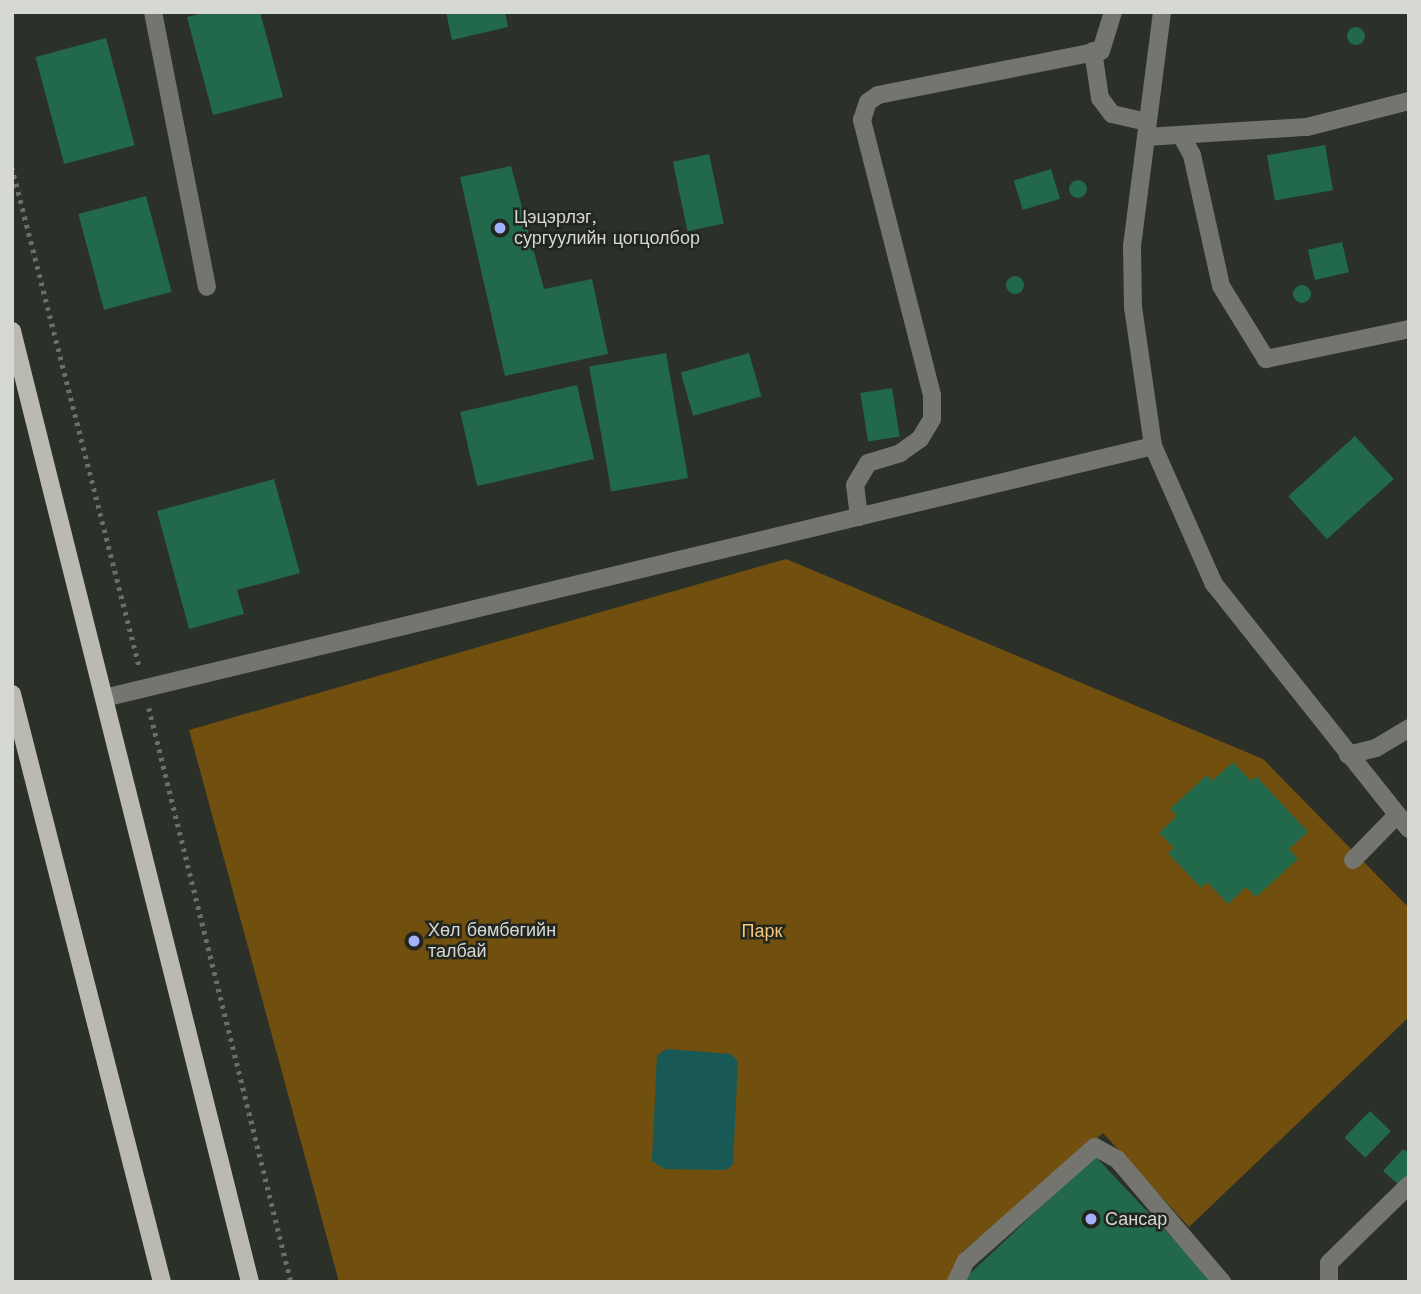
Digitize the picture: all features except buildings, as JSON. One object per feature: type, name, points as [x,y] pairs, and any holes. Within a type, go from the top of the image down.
[{"type":"main road","points":[[12,331],[250,1282]]},
{"type":"main road","points":[[12,695],[16,727],[162,1282]]},
{"type":"street","points":[[153,12],[207,287]]},
{"type":"street","points":[[859,517],[855,485],[868,463],[900,453],[920,439],[932,419],[932,395],[862,120],[868,102],[878,95],[1101,51],[1113,12]]},
{"type":"street","points":[[1162,12],[1132,246],[1133,307],[1153,446],[1214,584],[1403,822],[1353,860]]},
{"type":"street","points":[[1093,51],[1100,98],[1112,114],[1147,130],[1182,137],[1307,127],[1409,101]]},
{"type":"street","points":[[1182,137],[1192,155],[1221,285],[1266,359],[1409,329]]},
{"type":"street","points":[[104,698],[1153,446]]},
{"type":"street","points":[[1348,755],[1376,748],[1409,728]]},
{"type":"street","points":[[956,1282],[965,1261],[1095,1147],[1117,1159],[1222,1282]]},
{"type":"street","points":[[1329,1282],[1329,1263],[1409,1185]]},
{"type":"path","points":[[12,167],[145,688],[291,1282]]},
{"type":"green space","name":"Парк","points":[[786,559],[1263,759],[1409,908],[1409,1017],[1189,1227],[1103,1133],[962,1252],[954,1282],[339,1282],[189,730]]},
{"type":"water","points":[[667,1049],[731,1054],[738,1061],[733,1164],[726,1170],[664,1169],[652,1161],[657,1055]]},
{"type":"place","name":"Цэцэрлэг, сургуулийн цогцолбор","points":[[500,228]]},
{"type":"place","name":"Хөл бөмбөгийн талбай","points":[[414,941]]},
{"type":"place","name":"Сансар","points":[[1091,1219]]}]
